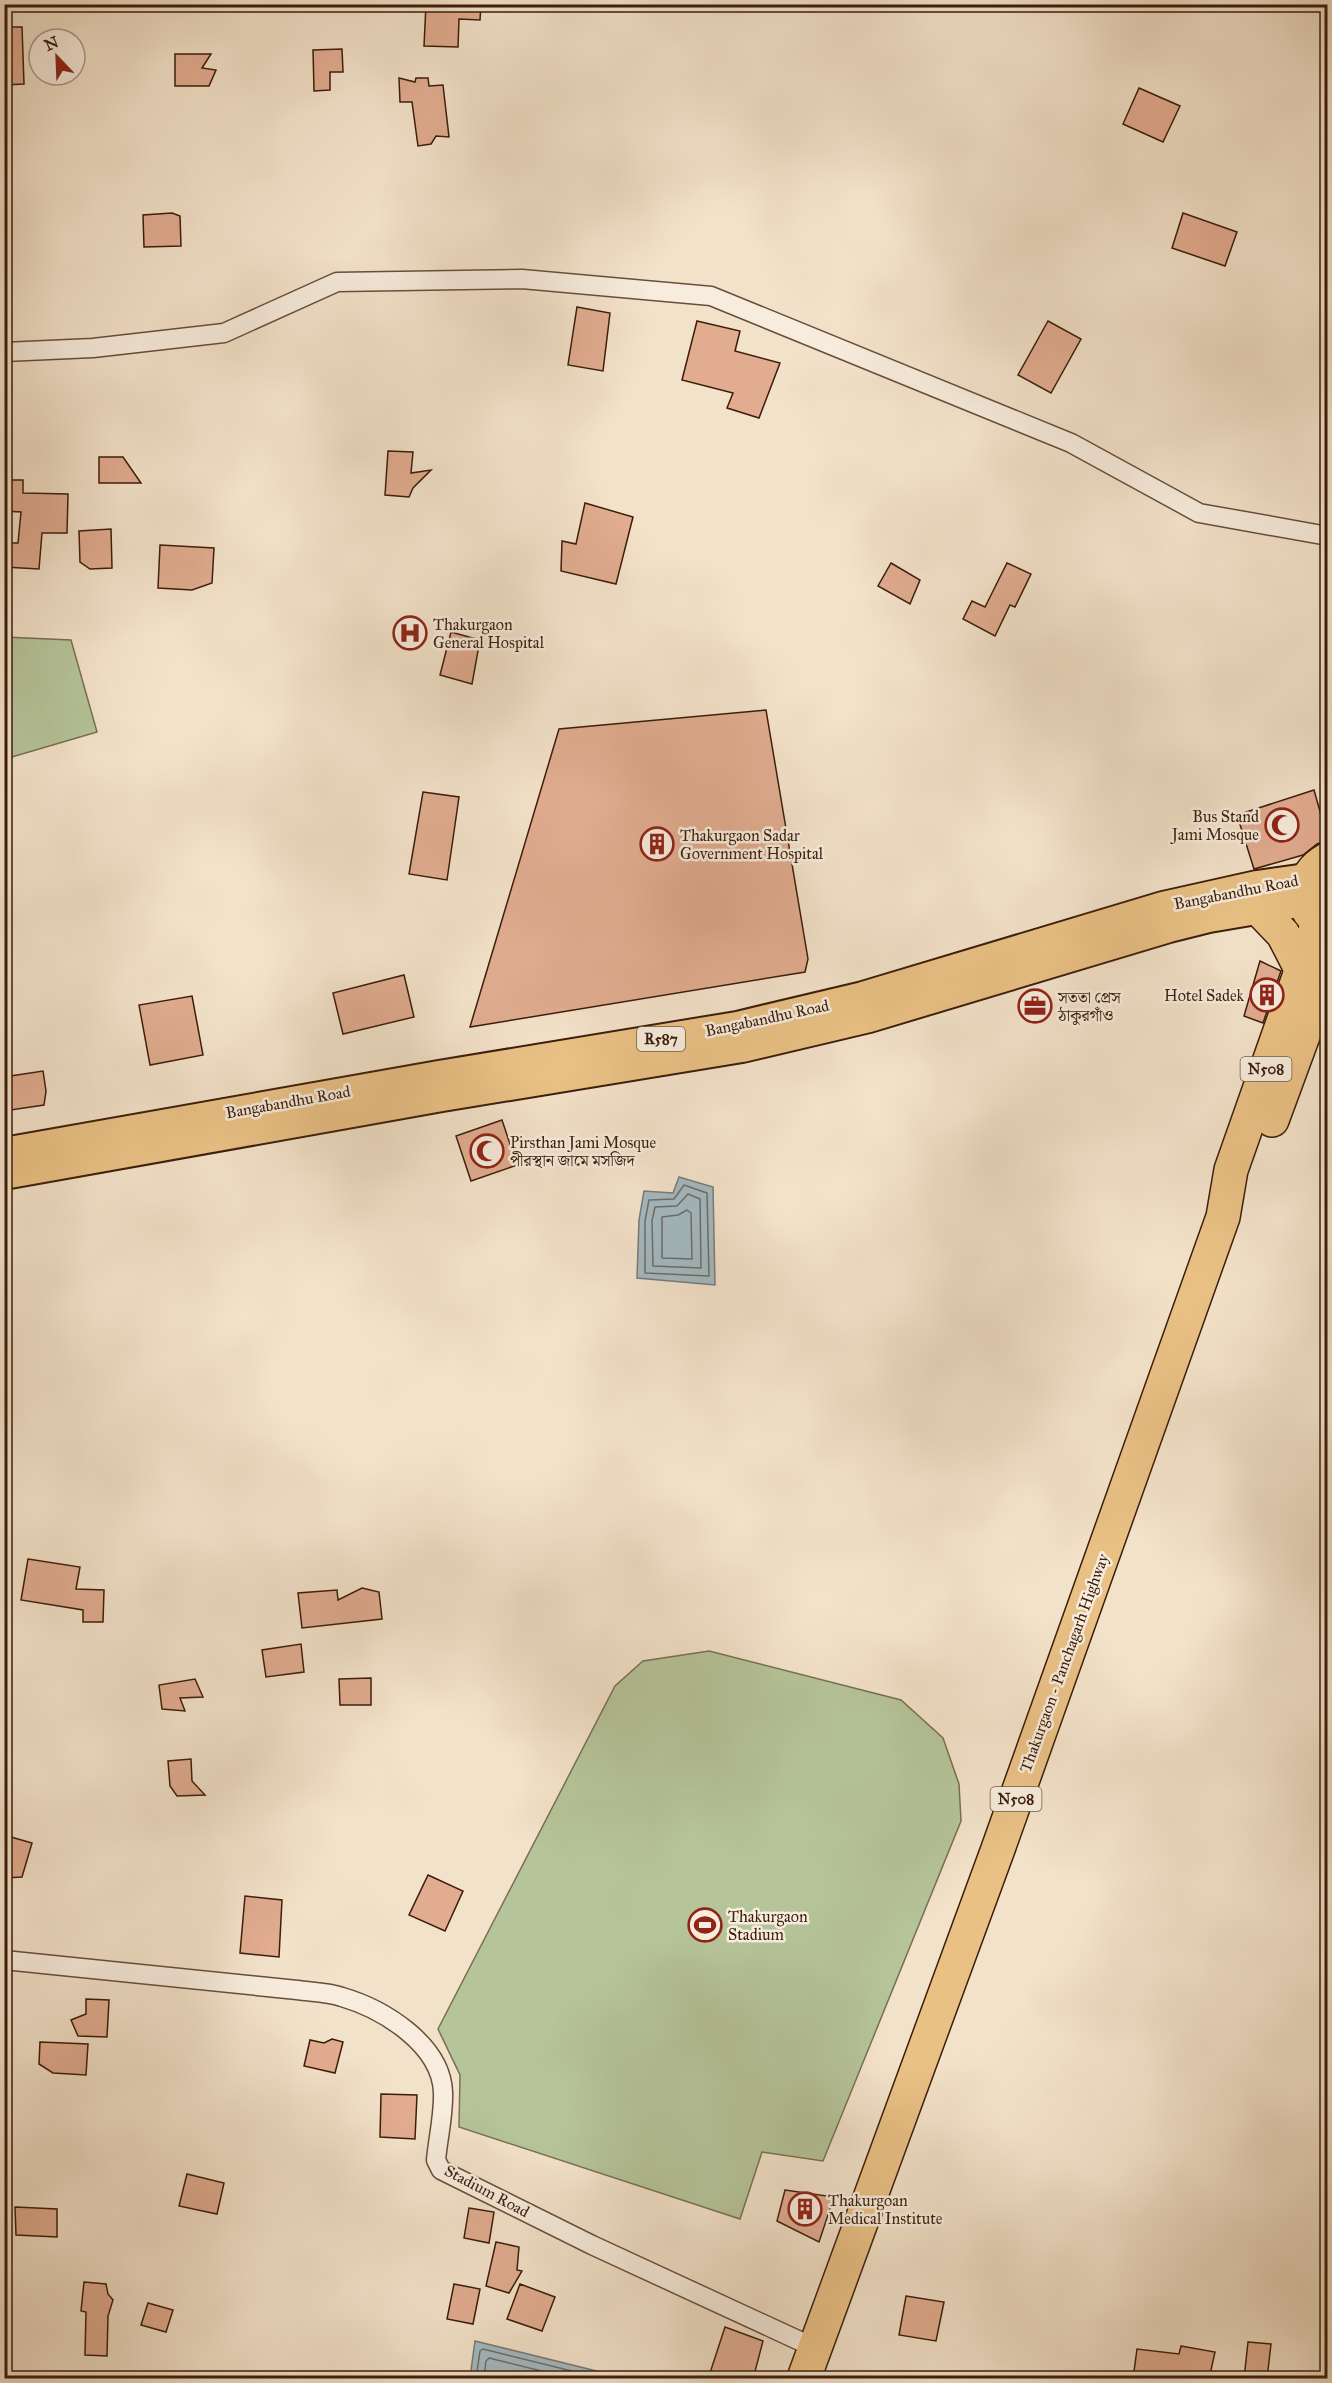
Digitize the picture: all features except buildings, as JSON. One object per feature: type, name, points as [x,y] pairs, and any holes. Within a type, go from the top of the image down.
[{"type":"highway","name":"Thakurgaon - Panchagarh Highway","points":[[804,2379],[998,1849],[1223,1217],[1231,1170],[1314,968],[1317,898]]},
{"type":"highway","points":[[1259,909],[1314,968]]},
{"type":"main road","name":"Bangabandhu Road","points":[[4,1152],[439,1075],[737,1026],[863,996],[1163,906],[1257,885],[1317,898]]},
{"type":"main road","name":"Bangabandhu Road","points":[[4,1175],[442,1097],[742,1048],[869,1018],[1169,928],[1317,898]]},
{"type":"street","points":[[4,352],[93,348],[224,333],[337,282],[522,279],[711,296],[1071,443],[1199,513],[1328,536]]},
{"type":"street","name":"Stadium Road","points":[[4,1960],[318,1993],[339,1996],[366,2005],[401,2027],[428,2052],[439,2070],[443,2092],[436,2160],[441,2170],[591,2245],[815,2348]]},
{"type":"green space","points":[[4,637],[71,640],[97,732],[5,759]]},
{"type":"green space","name":"Thakurgaon Stadium","points":[[709,1651],[901,1700],[943,1738],[959,1784],[961,1821],[823,2161],[762,2152],[740,2219],[459,2127],[460,2075],[438,2029],[615,1686],[643,1661]]},
{"type":"water","points":[[679,1177],[713,1187],[715,1285],[637,1278],[639,1220],[644,1191],[673,1193]]},
{"type":"water","points":[[475,2341],[625,2378],[470,2378]]},
{"type":"place","name":"Thakurgaon General Hospital","points":[[410,633]]},
{"type":"place","name":"Bus Stand Jami Mosque","points":[[1282,825]]},
{"type":"place","name":"Thakurgaon Sadar Government Hospital","points":[[657,844]]},
{"type":"place","name":"Hotel Sadek","points":[[1267,995]]},
{"type":"place","name":"সততা প্রেস ঠাকুরগাঁও","points":[[1035,1006]]},
{"type":"place","name":"Pirsthan Jami Mosque পীরস্থান জামে মসজিদ","points":[[487,1151]]},
{"type":"place","name":"Thakurgaon Stadium","points":[[705,1925]]},
{"type":"place","name":"Thakurgoan Medical Institute","points":[[805,2209]]}]
